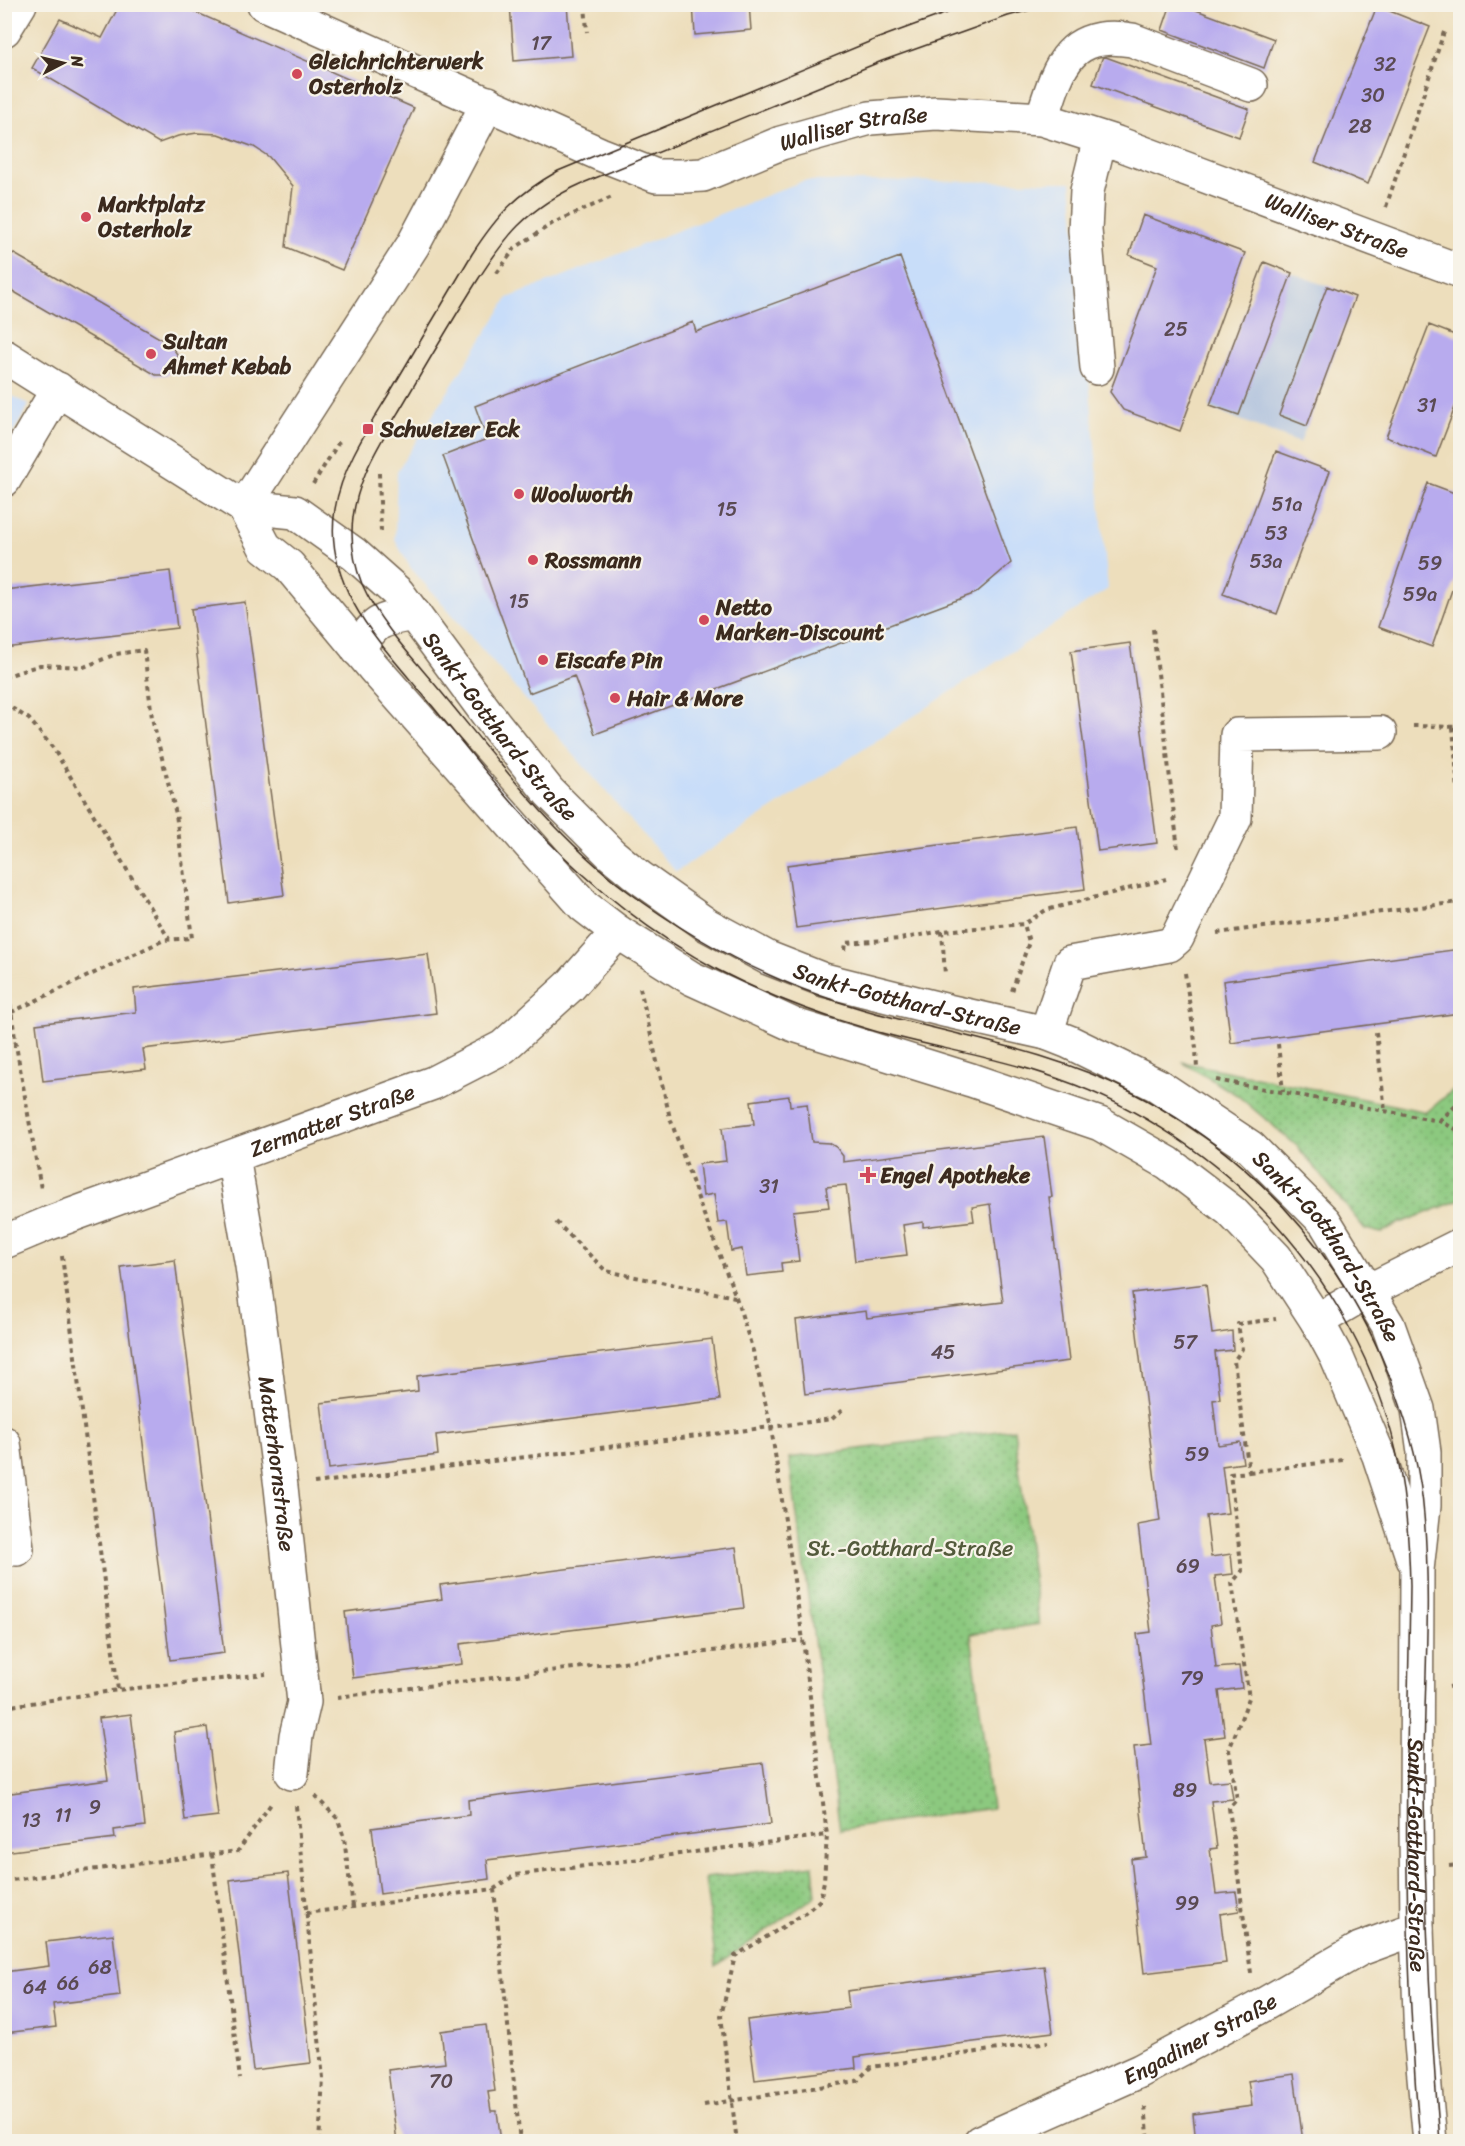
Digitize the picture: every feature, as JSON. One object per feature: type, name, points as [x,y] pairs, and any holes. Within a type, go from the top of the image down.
[{"type":"street","points":[[4,30],[20,4]]},
{"type":"street","name":"Walliser Straße","points":[[264,4],[600,154],[656,176],[703,175],[781,143],[870,118],[936,113],[1042,119],[1100,138],[1461,271]]},
{"type":"street","points":[[1042,119],[1056,75],[1064,62],[1074,51],[1088,43],[1102,39],[1132,40],[1251,85]]},
{"type":"street","points":[[244,507],[413,244],[488,103]]},
{"type":"street","points":[[1097,368],[1085,230],[1087,191],[1100,138]]},
{"type":"street","name":"Sankt-Gotthard-Straße","points":[[4,356],[244,507],[295,512],[354,554],[398,593],[494,723],[549,792],[611,854],[639,877],[707,925],[768,958],[824,980],[1046,1033],[1069,1042],[1157,1085],[1250,1148],[1325,1222],[1388,1325],[1418,1409],[1424,1452],[1424,1492],[1417,1570],[1417,1928],[1421,2044],[1430,2142]]},
{"type":"street","points":[[4,480],[58,389]]},
{"type":"street","name":"Sankt-Gotthard-Straße","points":[[244,507],[266,547],[289,566],[358,650],[584,906],[631,940],[691,978],[794,1025],[971,1080],[1100,1124],[1168,1163],[1231,1211],[1275,1258],[1315,1317],[1336,1358],[1379,1456],[1417,1570]]},
{"type":"street","points":[[358,650],[369,629],[384,620],[414,614]]},
{"type":"street","points":[[1046,1033],[1070,963],[1169,945],[1177,938],[1235,818],[1237,735],[1380,732]]},
{"type":"street","name":"Zermatter Straße","points":[[4,1242],[52,1222],[433,1083],[503,1047],[570,986],[631,940]]},
{"type":"street","name":"Matterhornstraße","points":[[233,1157],[252,1266],[281,1487],[302,1686],[292,1773]]},
{"type":"street","points":[[1315,1317],[1461,1245]]},
{"type":"street","points":[[4,1443],[17,1549]]},
{"type":"street","name":"Engadiner Straße","points":[[980,2142],[1140,2071],[1256,2009],[1360,1949],[1417,1928]]},
{"type":"path","points":[[585,4],[587,32]]},
{"type":"path","points":[[1376,239],[1444,32]]},
{"type":"path","points":[[497,273],[515,248],[553,223],[656,176]]},
{"type":"path","points":[[312,485],[339,442]]},
{"type":"path","points":[[379,473],[382,543]]},
{"type":"path","points":[[1153,628],[1179,847],[1177,857]]},
{"type":"path","points":[[4,677],[40,665],[84,667],[116,654],[144,650],[152,718],[176,814],[192,938],[169,940],[12,1012]]},
{"type":"path","points":[[4,703],[29,719],[54,748],[169,940]]},
{"type":"path","points":[[1380,732],[1401,726],[1461,727]]},
{"type":"path","points":[[1453,727],[1461,816]]},
{"type":"path","points":[[844,985],[846,943],[1024,924],[1046,910],[1173,877]]},
{"type":"path","points":[[1157,1085],[1187,1075],[1197,1077],[1196,1048],[1183,958],[1177,938],[1461,902]]},
{"type":"path","points":[[1001,1023],[1029,942],[1024,924]]},
{"type":"path","points":[[942,931],[948,1011]]},
{"type":"path","points":[[631,940],[635,969],[670,1118],[736,1297],[753,1351],[771,1427],[803,1640],[827,1836],[824,1881],[820,1900],[804,1914],[735,1956],[721,2016],[737,2142]]},
{"type":"path","points":[[4,962],[16,1045],[52,1222],[118,1690]]},
{"type":"path","points":[[1376,1032],[1385,1112]]},
{"type":"path","points":[[1278,1044],[1283,1092]]},
{"type":"path","points":[[4,1045],[16,1045]]},
{"type":"path","points":[[1207,1078],[1439,1121],[1461,1131]]},
{"type":"path","points":[[1439,1121],[1461,1102]]},
{"type":"path","points":[[556,1222],[606,1271],[736,1297]]},
{"type":"path","points":[[1249,1472],[1234,1362],[1242,1349],[1239,1324],[1315,1317]]},
{"type":"path","points":[[281,1487],[831,1419],[843,1409]]},
{"type":"path","points":[[1256,2009],[1229,1808],[1237,1799],[1230,1750],[1249,1698],[1232,1583],[1242,1571],[1230,1474],[1379,1456]]},
{"type":"path","points":[[4,1707],[118,1690],[302,1686],[803,1640]]},
{"type":"path","points":[[292,1773],[338,1818],[344,1838],[353,1907]]},
{"type":"path","points":[[4,1881],[238,1851],[292,1773]]},
{"type":"path","points":[[292,1773],[323,2079],[318,2142]]},
{"type":"path","points":[[306,1913],[494,1889],[515,1875],[827,1836]]},
{"type":"path","points":[[213,1854],[240,2079]]},
{"type":"path","points":[[494,1889],[520,2142]]},
{"type":"path","points":[[704,2105],[858,2081],[871,2067],[1048,2042]]},
{"type":"shaded area","points":[[803,181],[1071,182],[1108,589],[676,872],[410,567],[395,540],[397,471],[508,298]]},
{"type":"shaded area","points":[[1264,262],[1355,297],[1300,443],[1209,408]]},
{"type":"shaded area","points":[[5,392],[29,405],[5,447]]},
{"type":"green space","points":[[1182,1062],[1427,1112],[1460,1084],[1460,1200],[1395,1225],[1381,1233],[1365,1229],[1297,1146],[1237,1095]]},
{"type":"green space","name":"St.-Gotthard-Straße","points":[[1014,1429],[1039,1624],[971,1634],[992,1808],[840,1830],[789,1458]]},
{"type":"green space","points":[[813,1865],[816,1896],[716,1966],[705,1878]]},
{"type":"building","points":[[120,4],[177,4],[414,108],[342,270],[286,247],[293,186],[269,157],[254,147],[218,134],[197,133],[178,136],[159,143],[32,68],[60,19],[102,38]]},
{"type":"building","points":[[510,4],[567,4],[571,56],[514,61]]},
{"type":"building","points":[[693,4],[749,4],[751,30],[695,35]]},
{"type":"building","points":[[1171,4],[1180,4],[1274,39],[1264,68],[1162,30]]},
{"type":"building","points":[[1377,6],[1430,27],[1368,184],[1315,162]]},
{"type":"building","points":[[1103,56],[1249,109],[1239,137],[1093,84]]},
{"type":"building","points":[[1143,215],[1245,253],[1180,431],[1123,410],[1110,392],[1157,266],[1129,255]]},
{"type":"building","points":[[4,248],[170,344],[177,354],[177,366],[174,371],[165,375],[156,375],[4,286]]},
{"type":"building","points":[[900,257],[1011,563],[976,593],[595,734],[574,676],[529,693],[443,456],[487,439],[475,406],[693,322],[696,332]]},
{"type":"building","points":[[1264,262],[1292,273],[1239,415],[1210,405]]},
{"type":"building","points":[[1327,286],[1355,297],[1307,426],[1279,415]]},
{"type":"building","points":[[1429,325],[1460,337],[1460,394],[1436,457],[1386,437]]},
{"type":"building","points":[[1276,451],[1330,471],[1277,614],[1223,594]]},
{"type":"building","points":[[1428,483],[1460,495],[1460,567],[1432,647],[1378,627]]},
{"type":"building","points":[[170,571],[177,628],[4,648],[4,590]]},
{"type":"building","points":[[245,602],[284,895],[229,903],[191,609]]},
{"type":"building","points":[[1130,643],[1157,843],[1098,851],[1071,651]]},
{"type":"building","points":[[1077,827],[1085,889],[796,928],[787,865]]},
{"type":"building","points":[[1460,949],[1460,1013],[1231,1043],[1223,981]]},
{"type":"building","points":[[428,954],[436,1013],[143,1049],[146,1069],[43,1081],[36,1024],[136,1012],[134,989]]},
{"type":"building","points":[[789,1096],[790,1106],[807,1104],[812,1142],[829,1143],[836,1147],[843,1156],[843,1162],[1044,1137],[1069,1361],[805,1394],[796,1320],[866,1311],[867,1318],[1003,1302],[990,1204],[972,1207],[974,1221],[923,1227],[923,1222],[903,1225],[907,1255],[855,1261],[846,1185],[826,1187],[829,1207],[793,1211],[799,1261],[781,1263],[782,1272],[746,1276],[742,1249],[731,1251],[727,1222],[718,1223],[714,1194],[703,1196],[699,1164],[726,1161],[722,1128],[754,1124],[751,1101]]},
{"type":"building","points":[[175,1260],[224,1653],[170,1660],[121,1267]]},
{"type":"building","points":[[1206,1284],[1212,1334],[1232,1331],[1233,1350],[1215,1352],[1220,1399],[1213,1400],[1218,1445],[1240,1442],[1243,1463],[1222,1466],[1228,1513],[1206,1516],[1211,1557],[1231,1554],[1233,1574],[1215,1576],[1221,1623],[1211,1625],[1216,1668],[1239,1666],[1242,1688],[1219,1691],[1225,1736],[1204,1739],[1210,1782],[1230,1780],[1233,1799],[1211,1801],[1217,1848],[1210,1849],[1216,1894],[1236,1892],[1239,1911],[1220,1914],[1226,1963],[1144,1973],[1131,1859],[1146,1857],[1134,1747],[1151,1745],[1137,1634],[1151,1632],[1138,1525],[1160,1521],[1132,1293]]},
{"type":"building","points":[[712,1339],[720,1400],[436,1435],[438,1455],[329,1469],[321,1403],[418,1391],[417,1376]]},
{"type":"building","points":[[736,1547],[744,1608],[460,1644],[462,1664],[353,1678],[345,1612],[442,1599],[440,1585]]},
{"type":"building","points":[[131,1714],[145,1826],[114,1830],[115,1838],[4,1852],[4,1794],[108,1780],[99,1718]]},
{"type":"building","points":[[207,1727],[218,1816],[185,1820],[174,1732]]},
{"type":"building","points":[[763,1763],[771,1824],[487,1860],[489,1879],[380,1894],[372,1828],[469,1815],[468,1800]]},
{"type":"building","points":[[288,1873],[311,2063],[253,2070],[230,1880]]},
{"type":"building","points":[[113,1934],[120,1996],[53,2004],[56,2027],[4,2033],[4,1972],[49,1966],[46,1942]]},
{"type":"building","points":[[1044,1966],[1053,2032],[855,2057],[856,2068],[755,2080],[747,2020],[849,2008],[847,1991]]},
{"type":"building","points":[[486,2025],[495,2091],[488,2092],[491,2111],[497,2111],[501,2142],[397,2142],[388,2070],[445,2063],[441,2031]]},
{"type":"building","points":[[1294,2074],[1303,2142],[1196,2142],[1193,2114],[1252,2106],[1248,2081]]},
{"type":"tram line","points":[[971,4],[876,39],[558,171],[519,197],[490,228],[472,254],[367,430],[351,461],[335,509],[333,538],[338,565],[347,590],[376,637],[507,797],[577,869],[644,924],[718,970],[793,1004],[871,1030],[1036,1071],[1119,1104],[1175,1137],[1227,1177],[1274,1222],[1315,1273],[1350,1329],[1377,1388],[1396,1451],[1405,1501],[1410,1585],[1406,1801],[1409,1973],[1420,2142]]},
{"type":"tram line","points":[[1053,4],[1008,16],[882,61],[583,183],[556,196],[540,207],[518,226],[497,251],[441,340],[378,448],[362,481],[353,515],[352,539],[355,559],[362,584],[370,600],[401,644],[531,800],[576,847],[626,890],[702,940],[783,981],[826,998],[869,1011],[1046,1058],[1089,1073],[1161,1108],[1218,1147],[1269,1192],[1315,1244],[1335,1272],[1367,1327],[1394,1388],[1414,1453],[1424,1515],[1427,1583],[1424,1755],[1426,1877],[1431,2010],[1440,2142]]},
{"type":"place","name":"Gleichrichterwerk Osterholz","points":[[297,74]]},
{"type":"place","name":"Marktplatz Osterholz","points":[[86,217]]},
{"type":"place","name":"Sultan Ahmet Kebab","points":[[151,354]]},
{"type":"place","name":"Schweizer Eck","points":[[368,429]]},
{"type":"place","name":"Woolworth","points":[[519,494]]},
{"type":"place","name":"Rossmann","points":[[533,560]]},
{"type":"place","name":"Netto Marken-Discount","points":[[704,620]]},
{"type":"place","name":"Eiscafe Pin","points":[[543,660]]},
{"type":"place","name":"Hair & More","points":[[615,698]]},
{"type":"place","name":"Engel Apotheke","points":[[868,1175]]}]
